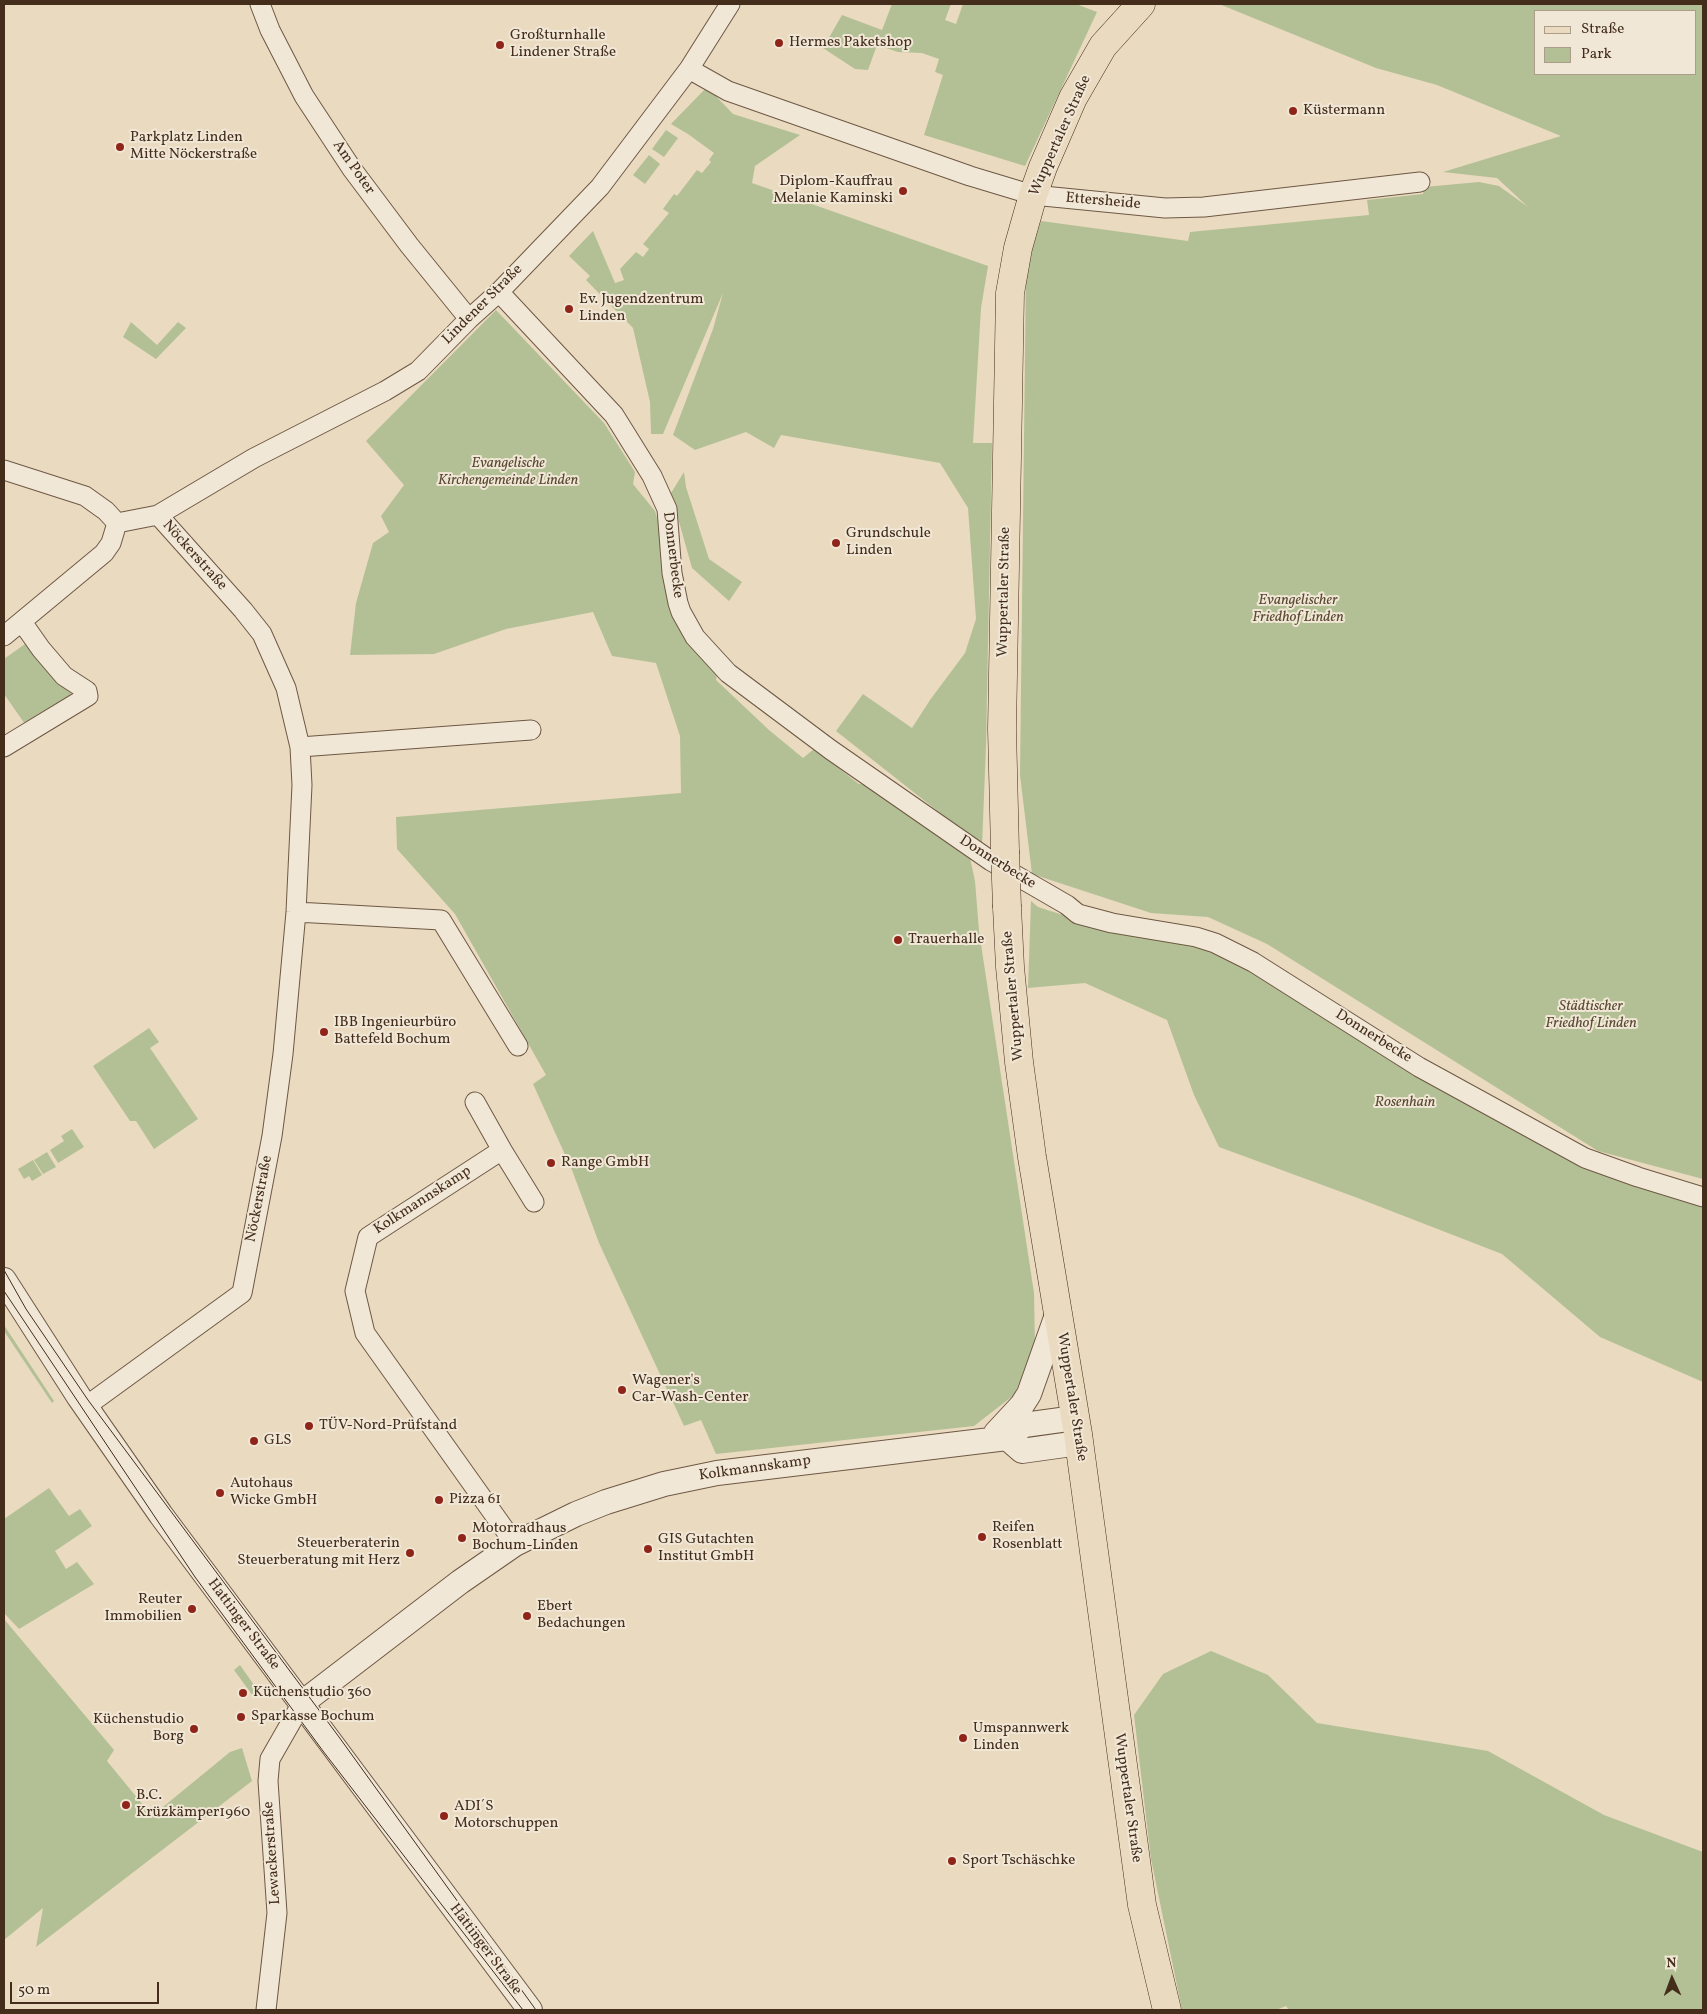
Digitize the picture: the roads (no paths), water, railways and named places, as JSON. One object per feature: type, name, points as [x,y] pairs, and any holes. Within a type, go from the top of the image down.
[{"type":"main road","name":"Wuppertaler Straße","points":[[1141,4],[1103,46],[1074,98],[1043,167],[1018,248],[1010,293],[1002,729],[1009,952],[1019,1062],[1032,1157],[1077,1431],[1142,1905],[1168,2010]]},
{"type":"street","name":"Am Poter","points":[[260,4],[270,30],[304,96],[352,169],[409,245],[469,318]]},
{"type":"street","name":"Lindener Straße","points":[[158,515],[254,458],[418,371],[469,318],[499,292],[592,196],[688,69],[730,4]]},
{"type":"street","name":"Ettersheide","points":[[688,69],[728,90],[970,176],[1033,195],[1165,208],[1204,207],[1420,182]]},
{"type":"street","name":"Donnerbecke","points":[[499,292],[614,415],[652,476],[667,509],[672,572],[678,603],[695,637],[728,673],[826,747],[991,861],[1067,905],[1078,914],[1112,923],[1196,937],[1215,943],[1253,962],[1420,1067],[1586,1158],[1638,1177],[1703,1197]]},
{"type":"street","points":[[4,470],[85,496],[106,511],[117,523],[108,549],[4,636]]},
{"type":"street","name":"Nöckerstraße","points":[[85,1407],[242,1293],[272,1136],[283,1054],[296,912],[302,785],[300,747],[286,688],[262,634],[158,515],[117,523]]},
{"type":"street","points":[[4,747],[88,696],[87,691],[64,676],[41,649],[22,622]]},
{"type":"street","points":[[300,747],[531,730]]},
{"type":"street","points":[[296,912],[440,920],[518,1046]]},
{"type":"street","points":[[475,1102],[534,1202]]},
{"type":"street","name":"Kolkmannskamp","points":[[502,1150],[368,1237],[355,1291],[365,1333],[515,1544]]},
{"type":"street","name":"Hattinger Straße","points":[[4,1280],[85,1407],[209,1582],[302,1703],[530,2010]]},
{"type":"street","points":[[998,1439],[1012,1416],[1029,1394],[1058,1312]]},
{"type":"street","name":"Kolkmannskamp","points":[[302,1703],[460,1582],[515,1544],[584,1511],[664,1484],[717,1473],[998,1439],[1024,1425],[1077,1431]]},
{"type":"street","name":"Lewackerstraße","points":[[266,2010],[277,1913],[268,1781],[270,1759],[302,1703]]},
{"type":"tram line","points":[[4,1270],[26,1309],[88,1400],[339,1737],[536,2010]]},
{"type":"tram line","points":[[4,1291],[195,1577],[323,1751],[523,2010]]},
{"type":"place","name":"Hermes Paketshop","points":[[779,43]]},
{"type":"place","name":"Großturnhalle Lindener Straße","points":[[500,45]]},
{"type":"place","name":"Küstermann","points":[[1293,111]]},
{"type":"place","name":"Parkplatz Linden Mitte Nöckerstraße","points":[[120,147]]},
{"type":"place","name":"Diplom-Kauffrau Melanie Kaminski","points":[[903,191]]},
{"type":"place","name":"Ev. Jugendzentrum Linden","points":[[569,309]]},
{"type":"place","name":"Grundschule Linden","points":[[836,543]]},
{"type":"place","name":"Trauerhalle","points":[[898,940]]},
{"type":"place","name":"IBB Ingenieurbüro Battefeld Bochum","points":[[324,1032]]},
{"type":"place","name":"Range GmbH","points":[[551,1163]]},
{"type":"place","name":"Wagener's Car-Wash-Center","points":[[622,1390]]},
{"type":"place","name":"TÜV-Nord-Prüfstand","points":[[309,1426]]},
{"type":"place","name":"GLS","points":[[254,1441]]},
{"type":"place","name":"Autohaus Wicke GmbH","points":[[220,1493]]},
{"type":"place","name":"Pizza 61","points":[[439,1500]]},
{"type":"place","name":"Reifen Rosenblatt","points":[[982,1537]]},
{"type":"place","name":"Motorradhaus Bochum-Linden","points":[[462,1538]]},
{"type":"place","name":"GIS Gutachten Institut GmbH","points":[[648,1549]]},
{"type":"place","name":"Steuerberaterin Steuerberatung mit Herz","points":[[410,1553]]},
{"type":"place","name":"Reuter Immobilien","points":[[192,1609]]},
{"type":"place","name":"Ebert Bedachungen","points":[[527,1616]]},
{"type":"place","name":"Küchenstudio 360","points":[[243,1693]]},
{"type":"place","name":"Sparkasse Bochum","points":[[241,1717]]},
{"type":"place","name":"Küchenstudio Borg","points":[[194,1729]]},
{"type":"place","name":"Umspannwerk Linden","points":[[963,1738]]},
{"type":"place","name":"B.C. Krüzkämper1960","points":[[126,1805]]},
{"type":"place","name":"ADI´S Motorschuppen","points":[[444,1816]]},
{"type":"place","name":"Sport Tschäschke","points":[[952,1861]]},
{"type":"park label","name":"Evangelische Kirchengemeinde Linden","points":[[508,472]]},
{"type":"park label","name":"Evangelischer Friedhof Linden","points":[[1298,610]]},
{"type":"park label","name":"Städtischer Friedhof Linden","points":[[1591,1016]]},
{"type":"park label","name":"Rosenhain","points":[[1405,1103]]}]
